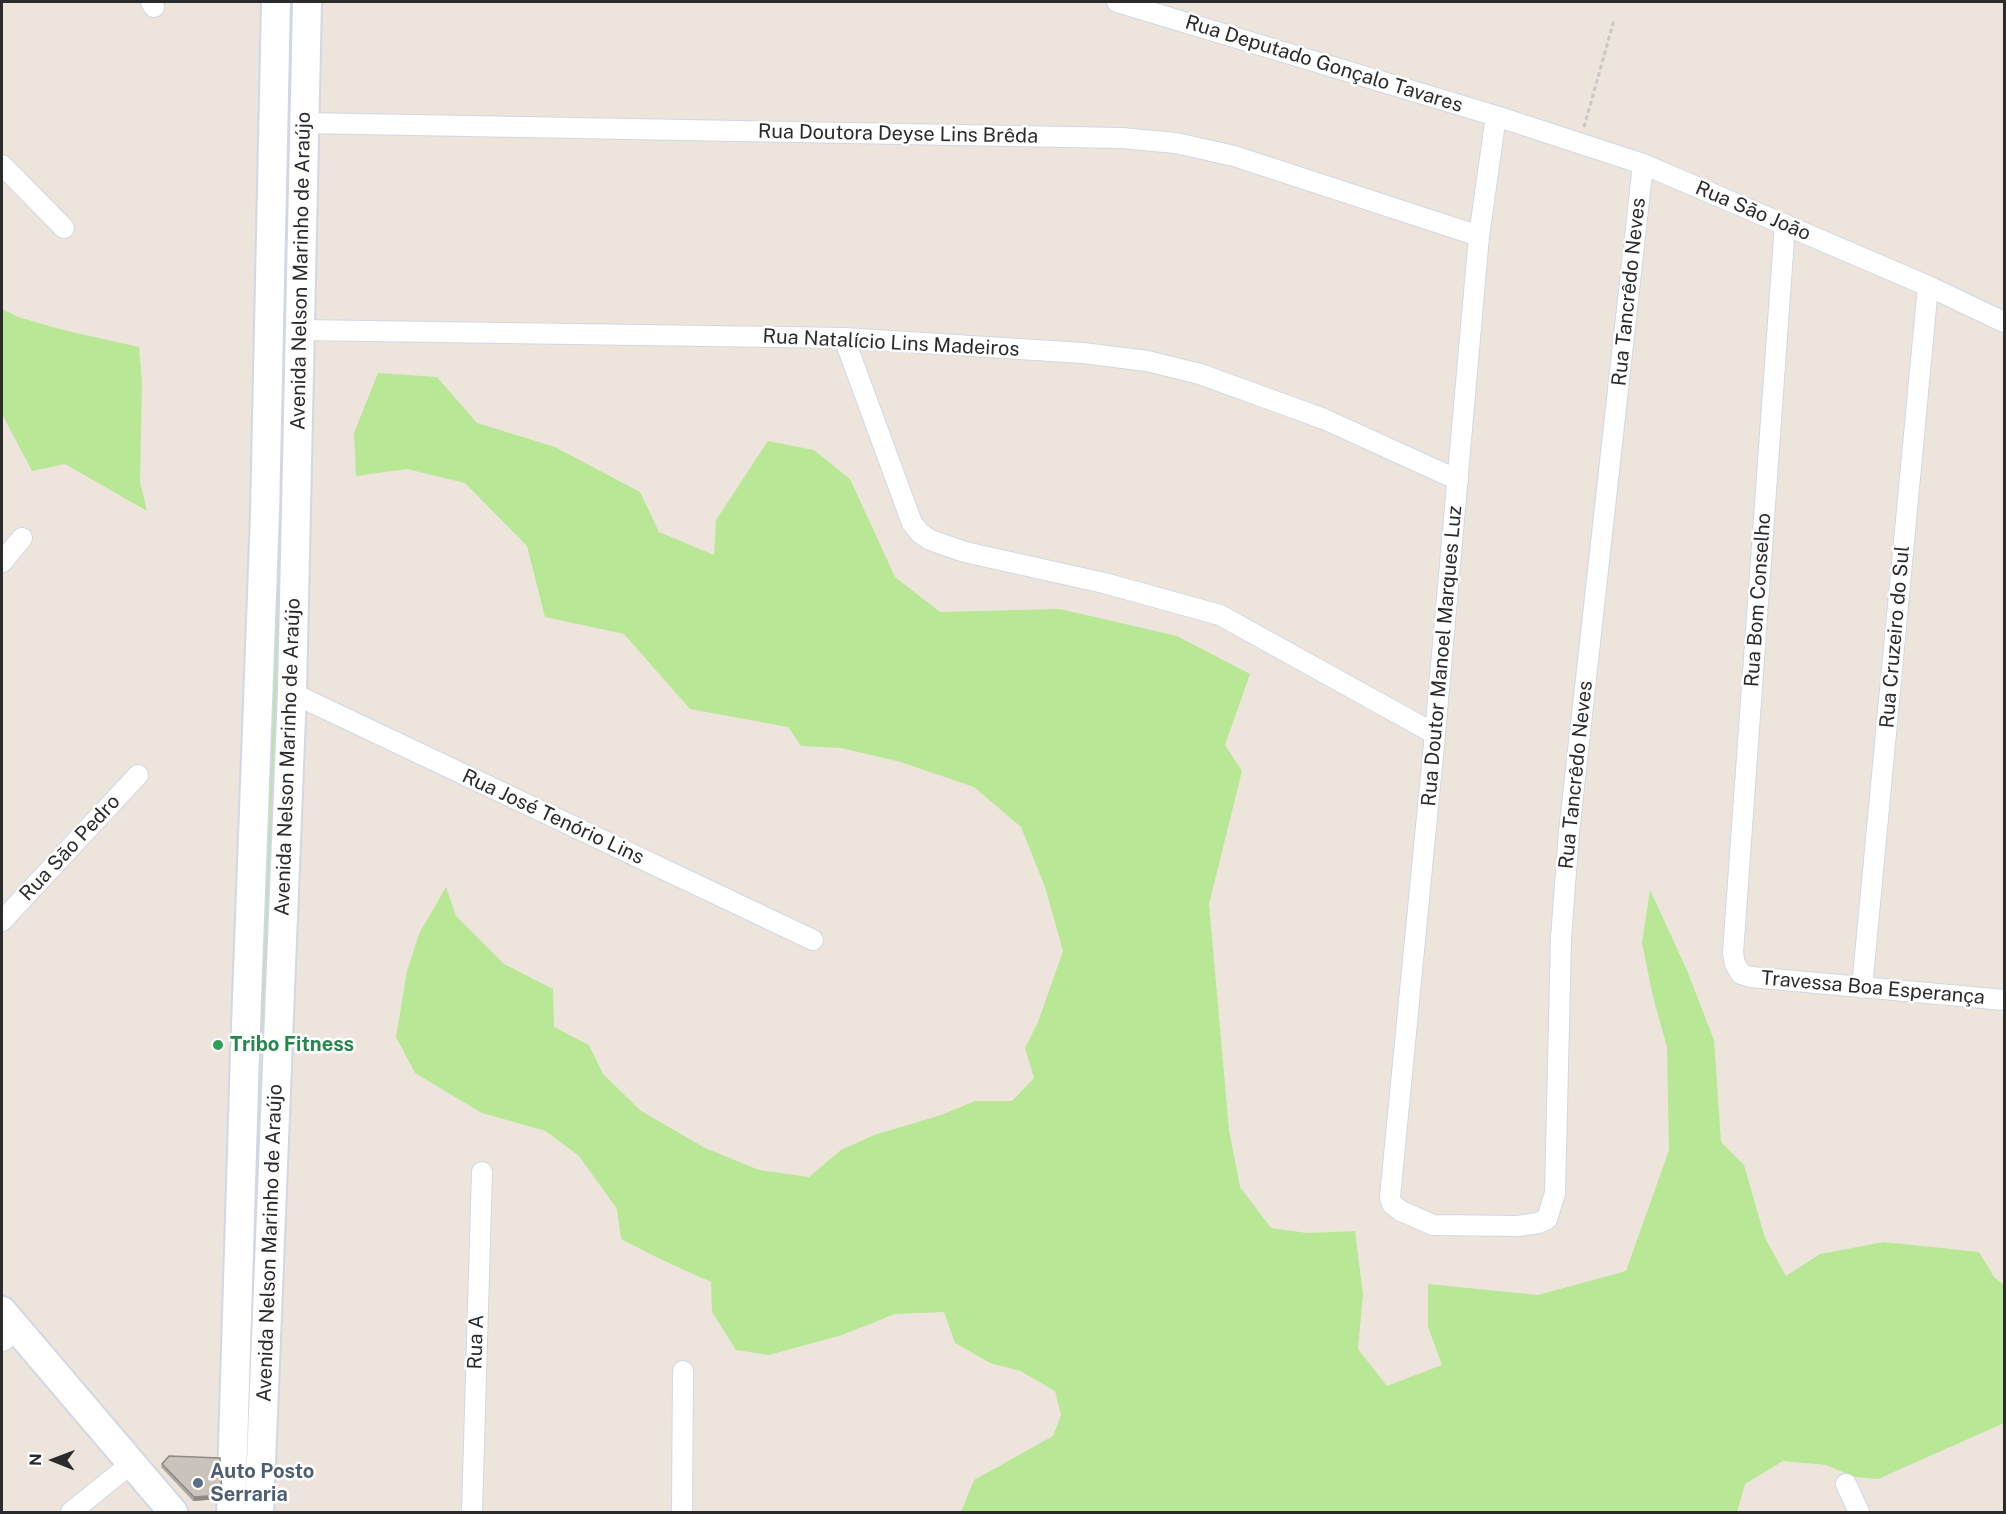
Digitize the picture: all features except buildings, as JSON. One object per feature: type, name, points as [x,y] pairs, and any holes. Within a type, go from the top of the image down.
[{"type":"main road","name":"Avenida Nelson Marinho de Araújo","points":[[229,1510],[266,513],[276,2]]},
{"type":"main road","name":"Avenida Nelson Marinho de Araújo","points":[[259,1512],[292,693],[307,2]]},
{"type":"main road","points":[[266,513],[296,515]]},
{"type":"main road","points":[[245,1053],[258,1060],[277,1059]]},
{"type":"main road","points":[[6,1328],[132,1463],[169,1511]]},
{"type":"street","name":"Rua Deputado Gonçalo Tavares","points":[[1117,2],[1496,116]]},
{"type":"street","name":"Rua São João","points":[[1496,116],[1643,164],[1928,285],[2004,322]]},
{"type":"street","name":"Rua Doutor Manoel Marques Luz","points":[[1390,1197],[1435,734],[1479,236],[1496,116]]},
{"type":"street","name":"Rua Doutora Deyse Lins Brêda","points":[[303,123],[1132,139],[1176,143],[1234,156],[1479,236]]},
{"type":"street","name":"Rua Tancrêdo Neves","points":[[1390,1197],[1392,1204],[1401,1211],[1433,1225],[1518,1226],[1538,1223],[1547,1219],[1552,1206],[1555,1193],[1561,938],[1569,832],[1643,164]]},
{"type":"street","points":[[2,165],[64,228]]},
{"type":"street","name":"Rua Bom Conselho","points":[[1741,974],[1735,964],[1733,953],[1785,224]]},
{"type":"street","name":"Rua Cruzeiro do Sul","points":[[1862,988],[1928,285]]},
{"type":"street","name":"Rua Natalício Lins Madeiros","points":[[300,330],[844,338],[1083,352],[1147,361],[1200,374],[1324,419],[1458,480]]},
{"type":"street","points":[[844,338],[912,523],[930,540],[965,552],[1104,583],[1220,615],[1435,734]]},
{"type":"street","points":[[2,562],[22,538]]},
{"type":"street","name":"Rua José Tenório Lins","points":[[292,693],[813,940]]},
{"type":"street","name":"Rua São Pedro","points":[[2,921],[138,775]]},
{"type":"street","name":"Travessa Boa Esperança","points":[[1741,974],[1751,977],[1862,988],[2004,1000]]},
{"type":"street","name":"Rua A","points":[[472,1512],[482,1172]]},
{"type":"street","points":[[682,1512],[683,1371]]},
{"type":"street","points":[[70,1512],[132,1463]]},
{"type":"street","points":[[1846,1484],[1859,1512]]},
{"type":"path","points":[[1580,143],[1614,20]]},
{"type":"green space","points":[[285,2],[300,2],[286,505],[276,504]]},
{"type":"green space","points":[[2,309],[18,317],[63,330],[139,347],[142,382],[140,482],[147,511],[65,464],[32,471],[2,414]]},
{"type":"green space","points":[[378,373],[437,377],[477,423],[555,447],[640,492],[659,532],[714,555],[716,520],[768,441],[814,450],[850,479],[895,577],[940,612],[1060,609],[1177,636],[1250,674],[1225,745],[1242,771],[1209,904],[1229,1130],[1240,1187],[1271,1228],[1307,1233],[1355,1231],[1363,1294],[1358,1349],[1387,1386],[1442,1365],[1428,1327],[1428,1284],[1538,1295],[1626,1271],[1669,1150],[1667,1047],[1653,997],[1642,943],[1650,890],[1686,968],[1714,1040],[1721,1142],[1744,1165],[1765,1238],[1786,1276],[1820,1254],[1884,1242],[1979,1252],[1994,1277],[2004,1285],[2004,1423],[1878,1479],[1855,1477],[1826,1465],[1783,1461],[1745,1484],[1737,1512],[961,1512],[974,1480],[1053,1436],[1061,1415],[1055,1391],[1020,1371],[990,1363],[955,1343],[944,1312],[895,1314],[842,1335],[769,1355],[736,1350],[712,1312],[711,1282],[621,1239],[617,1209],[579,1156],[546,1131],[482,1113],[415,1073],[396,1037],[407,971],[419,934],[446,887],[456,916],[504,964],[553,989],[554,1027],[589,1045],[603,1074],[641,1111],[705,1148],[759,1170],[809,1177],[841,1150],[874,1135],[941,1115],[975,1101],[1012,1101],[1034,1078],[1025,1048],[1038,1022],[1063,951],[1045,887],[1021,827],[974,787],[901,762],[841,748],[801,746],[788,727],[690,709],[624,634],[545,617],[527,546],[465,483],[407,469],[356,476],[354,433]]},
{"type":"green space","points":[[286,523],[264,1049],[256,1049],[274,531],[279,524]]},
{"type":"place","name":"Tribo Fitness","points":[[218,1045]]},
{"type":"place","name":"Auto Posto Serraria","points":[[198,1483]]}]
